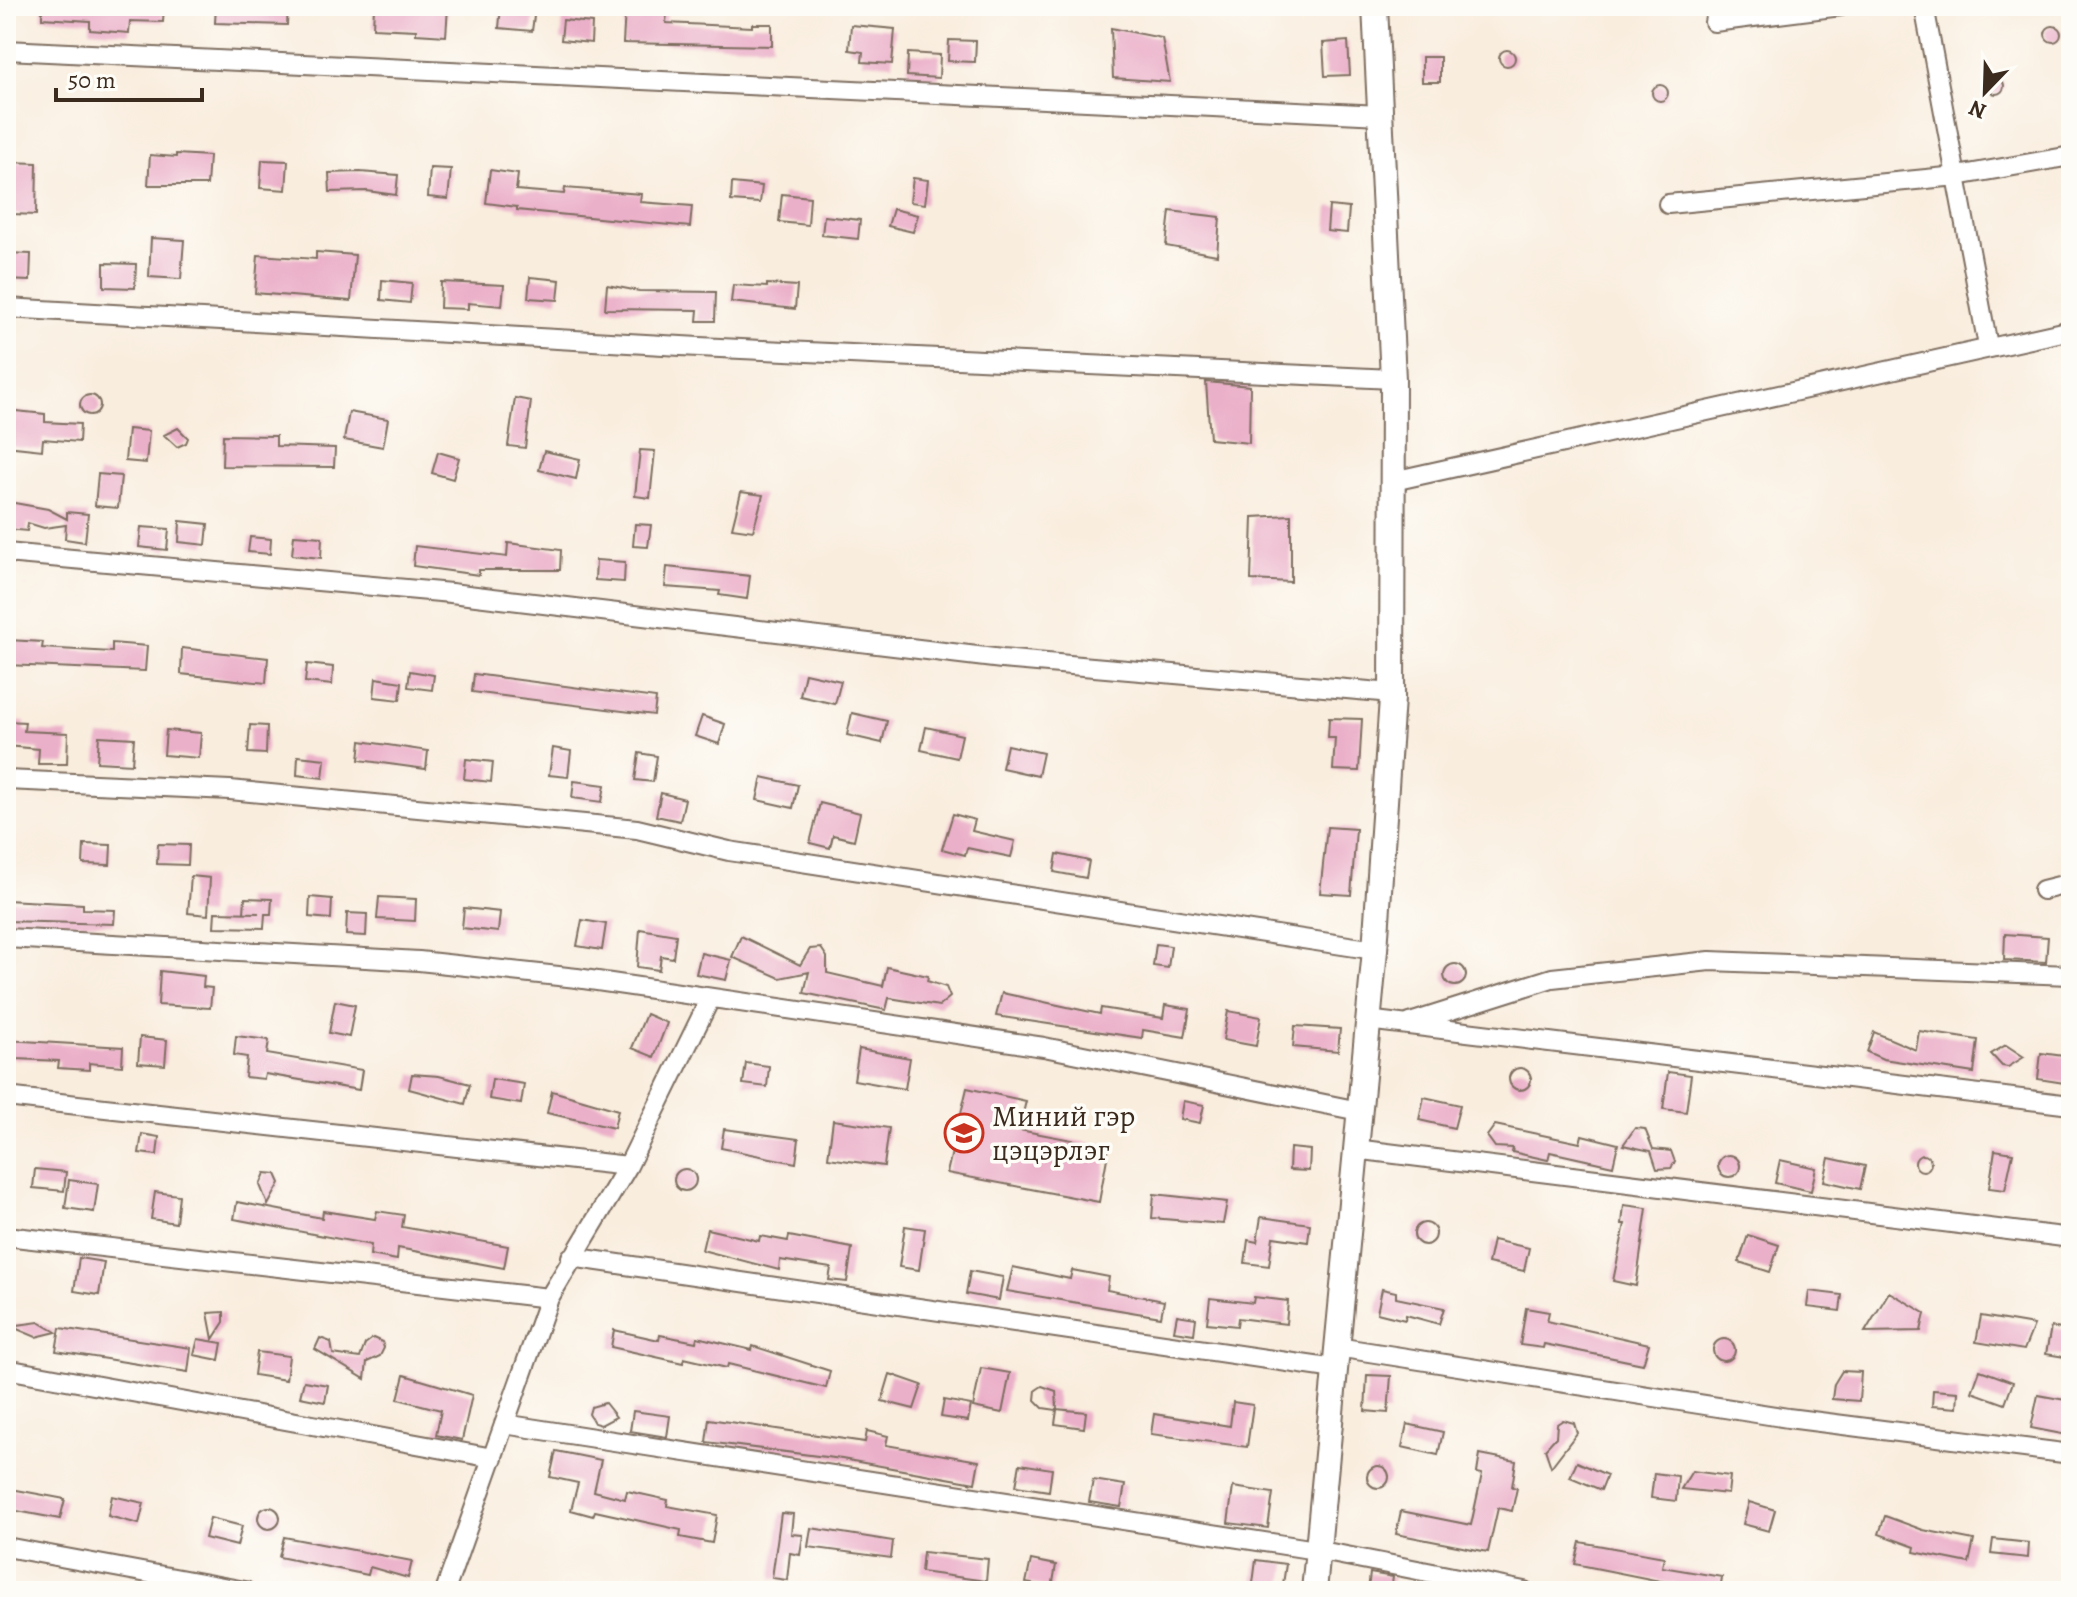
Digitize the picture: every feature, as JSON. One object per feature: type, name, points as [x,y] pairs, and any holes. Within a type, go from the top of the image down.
[{"type":"street","points":[[1314,1591],[1375,950],[1392,693],[1393,379],[1375,6]]},
{"type":"street","points":[[1714,22],[1841,6]]},
{"type":"street","points":[[1924,6],[1988,346]]},
{"type":"street","points":[[6,50],[1381,115]]},
{"type":"street","points":[[1668,204],[1957,176],[2071,156]]},
{"type":"street","points":[[6,308],[684,347],[1393,379]]},
{"type":"street","points":[[1393,481],[1988,346],[2071,330]]},
{"type":"street","points":[[6,553],[451,593],[1002,659],[1392,693]]},
{"type":"street","points":[[6,780],[230,790],[637,829],[729,851],[1375,950]]},
{"type":"street","points":[[2043,890],[2071,883]]},
{"type":"street","points":[[6,938],[419,961],[577,978],[1044,1047],[1359,1111]]},
{"type":"street","points":[[1405,1025],[1552,978],[1710,961],[2071,975]]},
{"type":"street","points":[[445,1591],[549,1298],[628,1166],[710,999]]},
{"type":"street","points":[[1367,1020],[2071,1105]]},
{"type":"street","points":[[6,1097],[628,1166]]},
{"type":"street","points":[[1355,1149],[2071,1238]]},
{"type":"street","points":[[6,1236],[549,1298]]},
{"type":"street","points":[[571,1257],[2071,1454]]},
{"type":"street","points":[[6,1369],[493,1458]]},
{"type":"street","points":[[504,1424],[1316,1550],[1524,1591]]},
{"type":"street","points":[[6,1547],[245,1591]]},
{"type":"building","points":[[42,6],[164,6],[163,22],[130,21],[129,33],[90,30],[90,21],[42,18]]},
{"type":"building","points":[[216,6],[288,6],[287,25],[215,23]]},
{"type":"building","points":[[374,6],[448,7],[446,36],[416,34],[416,30],[373,28]]},
{"type":"building","points":[[501,6],[535,9],[532,31],[499,28]]},
{"type":"building","points":[[625,9],[667,12],[666,23],[752,27],[752,24],[772,24],[772,46],[623,43]]},
{"type":"building","points":[[563,20],[592,23],[591,43],[561,40]]},
{"type":"building","points":[[851,25],[895,29],[892,64],[862,62],[863,52],[849,50]]},
{"type":"building","points":[[2050,26],[2056,26],[2061,34],[2059,40],[2050,42],[2045,37],[2045,31]]},
{"type":"building","points":[[1111,28],[1162,38],[1170,82],[1113,78]]},
{"type":"building","points":[[949,40],[976,41],[975,62],[948,61]]},
{"type":"building","points":[[1348,41],[1350,75],[1325,76],[1323,43]]},
{"type":"building","points":[[1504,50],[1510,50],[1515,58],[1513,64],[1504,66],[1499,61],[1499,55]]},
{"type":"building","points":[[908,53],[940,55],[939,78],[907,76]]},
{"type":"building","points":[[1422,57],[1440,57],[1440,82],[1422,82]]},
{"type":"building","points":[[1993,78],[1999,78],[2004,86],[2002,92],[1993,94],[1988,89],[1988,83]]},
{"type":"building","points":[[1657,85],[1663,85],[1668,93],[1666,99],[1657,101],[1652,96],[1652,90]]},
{"type":"building","points":[[176,154],[209,156],[207,185],[148,185],[150,155],[176,157]]},
{"type":"building","points":[[262,160],[288,161],[286,190],[260,188]]},
{"type":"building","points":[[6,162],[37,163],[36,215],[13,214],[14,192],[6,192]]},
{"type":"building","points":[[430,168],[451,169],[448,199],[428,197]]},
{"type":"building","points":[[490,170],[518,174],[516,190],[564,194],[565,188],[641,194],[640,202],[692,206],[690,227],[517,210],[517,207],[486,203]]},
{"type":"building","points":[[329,173],[398,175],[396,195],[367,191],[330,192]]},
{"type":"building","points":[[913,178],[928,180],[925,204],[910,202]]},
{"type":"building","points":[[732,183],[762,186],[760,203],[731,201]]},
{"type":"building","points":[[782,194],[810,197],[808,225],[779,222]]},
{"type":"building","points":[[1329,206],[1349,208],[1347,233],[1327,231]]},
{"type":"building","points":[[893,209],[918,215],[913,232],[888,226]]},
{"type":"building","points":[[1170,211],[1220,217],[1217,255],[1166,246]]},
{"type":"building","points":[[824,216],[860,220],[858,239],[822,235]]},
{"type":"building","points":[[151,238],[184,240],[181,279],[149,277]]},
{"type":"building","points":[[316,252],[355,255],[351,301],[255,293],[258,255],[316,259]]},
{"type":"building","points":[[6,253],[31,254],[30,281],[6,280]]},
{"type":"building","points":[[104,263],[136,264],[135,288],[104,287]]},
{"type":"building","points":[[530,277],[560,280],[558,300],[528,298]]},
{"type":"building","points":[[382,280],[412,283],[410,303],[381,300]]},
{"type":"building","points":[[441,282],[504,285],[502,306],[468,303],[468,309],[440,308]]},
{"type":"building","points":[[767,284],[797,286],[795,309],[731,302],[733,285],[767,287]]},
{"type":"building","points":[[607,285],[639,291],[716,292],[715,321],[697,321],[698,310],[605,309]]},
{"type":"building","points":[[1206,382],[1250,386],[1249,443],[1210,439]]},
{"type":"building","points":[[90,395],[97,398],[100,405],[97,412],[90,415],[83,412],[80,405],[83,398]]},
{"type":"building","points":[[515,398],[531,401],[525,448],[508,446]]},
{"type":"building","points":[[6,410],[45,414],[45,422],[80,424],[79,442],[43,439],[42,450],[6,446]]},
{"type":"building","points":[[349,412],[388,419],[383,447],[344,440]]},
{"type":"building","points":[[178,428],[188,438],[186,443],[177,447],[164,435]]},
{"type":"building","points":[[128,429],[149,431],[146,463],[125,461]]},
{"type":"building","points":[[223,435],[276,436],[276,446],[335,448],[334,467],[222,466]]},
{"type":"building","points":[[640,450],[655,451],[650,498],[635,496]]},
{"type":"building","points":[[544,451],[580,459],[576,479],[539,470]]},
{"type":"building","points":[[438,452],[459,458],[453,479],[432,473]]},
{"type":"building","points":[[98,474],[121,476],[118,508],[95,506]]},
{"type":"building","points":[[741,492],[763,495],[753,531],[732,528]]},
{"type":"building","points":[[9,502],[48,509],[67,519],[67,512],[88,514],[85,542],[65,539],[66,525],[44,528],[28,523],[27,531],[7,529]]},
{"type":"building","points":[[1291,515],[1291,582],[1251,580],[1253,517]]},
{"type":"building","points":[[180,521],[208,524],[206,545],[179,542]]},
{"type":"building","points":[[635,524],[651,525],[648,547],[633,546]]},
{"type":"building","points":[[141,527],[169,529],[167,550],[139,547]]},
{"type":"building","points":[[294,535],[322,537],[321,558],[292,555]]},
{"type":"building","points":[[250,537],[271,539],[270,554],[248,552]]},
{"type":"building","points":[[508,543],[561,550],[560,570],[479,570],[479,575],[413,566],[415,546],[507,557]]},
{"type":"building","points":[[596,560],[625,562],[624,582],[595,580]]},
{"type":"building","points":[[667,567],[750,576],[747,599],[719,595],[720,591],[665,587]]},
{"type":"building","points":[[8,640],[43,642],[42,648],[112,652],[112,643],[147,646],[145,671],[7,665]]},
{"type":"building","points":[[182,648],[268,658],[266,683],[181,674]]},
{"type":"building","points":[[307,664],[333,667],[332,685],[305,682]]},
{"type":"building","points":[[410,671],[434,675],[432,690],[408,687]]},
{"type":"building","points":[[805,673],[841,681],[835,704],[800,696]]},
{"type":"building","points":[[474,674],[656,698],[654,715],[472,692]]},
{"type":"building","points":[[376,678],[402,682],[400,700],[374,697]]},
{"type":"building","points":[[852,713],[887,721],[882,743],[847,735]]},
{"type":"building","points":[[702,716],[725,724],[719,744],[695,736]]},
{"type":"building","points":[[1329,718],[1362,719],[1359,771],[1333,770],[1335,738],[1328,738]]},
{"type":"building","points":[[6,721],[25,722],[24,731],[68,733],[67,764],[38,764],[39,749],[6,746]]},
{"type":"building","points":[[250,725],[267,726],[266,754],[248,753]]},
{"type":"building","points":[[926,727],[962,735],[957,758],[921,750]]},
{"type":"building","points":[[166,730],[201,733],[199,758],[164,755]]},
{"type":"building","points":[[99,736],[134,738],[132,764],[97,762]]},
{"type":"building","points":[[361,741],[428,751],[426,769],[359,760]]},
{"type":"building","points":[[1007,745],[1043,753],[1038,776],[1002,768]]},
{"type":"building","points":[[553,748],[571,751],[568,777],[549,775]]},
{"type":"building","points":[[639,753],[657,756],[653,782],[635,780]]},
{"type":"building","points":[[298,756],[325,759],[323,778],[297,775]]},
{"type":"building","points":[[466,759],[493,762],[491,782],[464,779]]},
{"type":"building","points":[[762,777],[798,785],[793,808],[757,800]]},
{"type":"building","points":[[574,781],[605,785],[602,802],[572,798]]},
{"type":"building","points":[[661,793],[685,799],[680,821],[656,816]]},
{"type":"building","points":[[820,803],[860,813],[854,840],[833,835],[830,848],[810,843]]},
{"type":"building","points":[[953,814],[975,820],[972,831],[1015,841],[1011,857],[967,848],[965,855],[942,849]]},
{"type":"building","points":[[1327,827],[1356,829],[1351,895],[1320,893]]},
{"type":"building","points":[[84,844],[111,845],[110,865],[83,864]]},
{"type":"building","points":[[158,844],[189,845],[188,865],[157,864]]},
{"type":"building","points":[[1057,854],[1089,861],[1086,878],[1054,872]]},
{"type":"building","points":[[191,876],[210,878],[208,915],[188,913]]},
{"type":"building","points":[[310,897],[332,899],[331,919],[309,917]]},
{"type":"building","points":[[379,897],[416,899],[415,921],[377,919]]},
{"type":"building","points":[[245,898],[272,899],[271,914],[265,914],[264,928],[214,927],[215,912],[244,913]]},
{"type":"building","points":[[6,900],[83,904],[83,909],[115,910],[114,924],[6,921]]},
{"type":"building","points":[[464,908],[500,912],[498,932],[462,928]]},
{"type":"building","points":[[347,913],[367,914],[366,936],[346,935]]},
{"type":"building","points":[[582,920],[606,924],[602,950],[577,946]]},
{"type":"building","points":[[640,929],[676,935],[673,958],[661,956],[659,970],[637,967]]},
{"type":"building","points":[[2005,934],[2048,937],[2046,962],[2004,960]]},
{"type":"building","points":[[741,936],[800,965],[810,949],[821,948],[827,957],[827,973],[883,986],[887,967],[928,976],[927,981],[946,987],[950,997],[939,1006],[889,998],[886,1010],[804,993],[809,972],[780,978],[732,957]]},
{"type":"building","points":[[1156,944],[1171,946],[1168,968],[1153,966]]},
{"type":"building","points":[[701,953],[731,960],[726,980],[696,974]]},
{"type":"building","points":[[1455,964],[1463,967],[1466,975],[1463,983],[1455,986],[1447,983],[1444,975],[1447,967]]},
{"type":"building","points":[[160,971],[204,976],[203,987],[212,988],[210,1008],[158,1005]]},
{"type":"building","points":[[1002,993],[1100,1014],[1101,1008],[1163,1018],[1165,1005],[1190,1009],[1185,1037],[1143,1030],[1142,1038],[996,1016]]},
{"type":"building","points":[[335,1001],[355,1005],[349,1037],[329,1033]]},
{"type":"building","points":[[1228,1011],[1261,1017],[1256,1046],[1223,1040]]},
{"type":"building","points":[[646,1014],[667,1023],[654,1057],[632,1048]]},
{"type":"building","points":[[1295,1026],[1340,1029],[1338,1051],[1293,1047]]},
{"type":"building","points":[[1919,1031],[1978,1040],[1974,1073],[1883,1059],[1867,1052],[1874,1032],[1916,1050]]},
{"type":"building","points":[[236,1036],[269,1040],[267,1054],[362,1070],[359,1090],[265,1074],[264,1079],[245,1077],[247,1057],[234,1055]]},
{"type":"building","points":[[140,1037],[167,1040],[165,1065],[138,1063]]},
{"type":"building","points":[[6,1040],[123,1047],[122,1066],[89,1063],[89,1070],[58,1068],[59,1061],[17,1059],[6,1055]]},
{"type":"building","points":[[2006,1045],[2024,1057],[2008,1067],[2002,1066],[1991,1054]]},
{"type":"building","points":[[859,1049],[910,1058],[905,1089],[854,1080]]},
{"type":"building","points":[[2041,1053],[2071,1057],[2071,1084],[2038,1079]]},
{"type":"building","points":[[746,1063],[769,1066],[767,1087],[743,1084]]},
{"type":"building","points":[[1520,1068],[1528,1071],[1531,1079],[1528,1087],[1520,1090],[1512,1087],[1509,1079],[1512,1071]]},
{"type":"building","points":[[1668,1072],[1691,1075],[1686,1112],[1663,1109]]},
{"type":"building","points":[[412,1074],[439,1076],[470,1084],[465,1104],[409,1089]]},
{"type":"building","points":[[492,1079],[524,1084],[521,1104],[489,1099]]},
{"type":"building","points":[[967,1088],[1026,1101],[1019,1130],[1109,1147],[1099,1202],[947,1173]]},
{"type":"building","points":[[552,1091],[618,1110],[614,1128],[547,1113]]},
{"type":"building","points":[[1424,1097],[1460,1105],[1454,1128],[1419,1120]]},
{"type":"building","points":[[1183,1101],[1204,1105],[1200,1123],[1180,1119]]},
{"type":"building","points":[[833,1120],[889,1128],[884,1166],[828,1158]]},
{"type":"building","points":[[1495,1125],[1580,1143],[1582,1135],[1618,1144],[1613,1166],[1550,1152],[1548,1160],[1512,1152],[1513,1148],[1495,1147],[1487,1136]]},
{"type":"building","points":[[1635,1128],[1645,1129],[1653,1149],[1671,1151],[1675,1162],[1671,1168],[1657,1169],[1651,1151],[1623,1145]]},
{"type":"building","points":[[724,1129],[799,1139],[796,1163],[721,1148]]},
{"type":"building","points":[[142,1134],[159,1137],[157,1155],[139,1153]]},
{"type":"building","points":[[1290,1148],[1310,1150],[1309,1171],[1289,1170]]},
{"type":"building","points":[[1995,1150],[2013,1153],[2005,1190],[1989,1188]]},
{"type":"building","points":[[1729,1155],[1737,1158],[1740,1166],[1737,1174],[1729,1177],[1721,1174],[1718,1166],[1721,1158]]},
{"type":"building","points":[[1920,1155],[1926,1155],[1931,1163],[1929,1169],[1920,1171],[1915,1166],[1915,1160]]},
{"type":"building","points":[[1829,1158],[1865,1166],[1860,1189],[1824,1181]]},
{"type":"building","points":[[1780,1160],[1816,1168],[1811,1191],[1775,1183]]},
{"type":"building","points":[[35,1169],[66,1172],[64,1191],[33,1188]]},
{"type":"building","points":[[685,1169],[693,1172],[696,1180],[693,1188],[685,1191],[677,1188],[674,1180],[677,1172]]},
{"type":"building","points":[[265,1173],[276,1174],[280,1183],[268,1205],[260,1185]]},
{"type":"building","points":[[69,1180],[98,1184],[94,1212],[65,1208]]},
{"type":"building","points":[[155,1192],[179,1195],[176,1223],[151,1219]]},
{"type":"building","points":[[1154,1194],[1227,1202],[1223,1224],[1152,1218]]},
{"type":"building","points":[[237,1202],[322,1218],[323,1211],[375,1219],[377,1211],[404,1215],[402,1227],[508,1246],[504,1268],[398,1248],[397,1260],[370,1255],[371,1245],[234,1219]]},
{"type":"building","points":[[1624,1205],[1647,1208],[1636,1286],[1613,1281],[1625,1224],[1622,1224]]},
{"type":"building","points":[[1261,1217],[1310,1224],[1308,1242],[1273,1237],[1269,1266],[1245,1263],[1248,1240],[1257,1242]]},
{"type":"building","points":[[1425,1223],[1433,1226],[1436,1234],[1433,1242],[1425,1245],[1417,1242],[1414,1234],[1417,1226]]},
{"type":"building","points":[[905,1226],[925,1229],[919,1270],[899,1267]]},
{"type":"building","points":[[707,1229],[759,1241],[760,1236],[788,1241],[789,1236],[852,1248],[847,1282],[829,1280],[831,1268],[780,1260],[779,1270],[702,1250]]},
{"type":"building","points":[[1748,1235],[1779,1245],[1770,1272],[1739,1262]]},
{"type":"building","points":[[1493,1240],[1529,1248],[1524,1271],[1488,1263]]},
{"type":"building","points":[[79,1258],[104,1262],[99,1295],[74,1291]]},
{"type":"building","points":[[1013,1267],[1070,1279],[1072,1270],[1109,1277],[1107,1290],[1164,1301],[1161,1317],[1007,1291]]},
{"type":"building","points":[[970,1271],[1003,1277],[999,1300],[966,1294]]},
{"type":"building","points":[[1382,1289],[1396,1292],[1396,1298],[1444,1308],[1439,1324],[1406,1315],[1405,1320],[1377,1313]]},
{"type":"building","points":[[1809,1291],[1842,1295],[1840,1311],[1807,1307]]},
{"type":"building","points":[[1889,1292],[1925,1313],[1921,1331],[1865,1332]]},
{"type":"building","points":[[1254,1297],[1288,1301],[1286,1324],[1238,1318],[1237,1326],[1207,1323],[1210,1298],[1253,1303]]},
{"type":"building","points":[[1526,1308],[1549,1312],[1547,1321],[1649,1344],[1643,1364],[1544,1344],[1543,1348],[1520,1345]]},
{"type":"building","points":[[224,1312],[224,1322],[213,1339],[208,1313]]},
{"type":"building","points":[[1177,1315],[1196,1318],[1194,1334],[1174,1331]]},
{"type":"building","points":[[1981,1316],[2034,1325],[2024,1350],[1976,1342]]},
{"type":"building","points":[[39,1322],[56,1332],[36,1337],[10,1326]]},
{"type":"building","points":[[2051,1327],[2071,1331],[2071,1358],[2046,1354]]},
{"type":"building","points":[[60,1328],[191,1348],[188,1372],[56,1351]]},
{"type":"building","points":[[614,1330],[659,1340],[660,1335],[696,1342],[697,1337],[752,1350],[753,1346],[830,1371],[826,1388],[728,1364],[727,1368],[684,1358],[683,1363],[611,1347]]},
{"type":"building","points":[[320,1338],[331,1342],[333,1354],[360,1358],[365,1344],[373,1338],[382,1342],[384,1348],[380,1356],[367,1362],[365,1379],[315,1349]]},
{"type":"building","points":[[198,1339],[222,1343],[219,1360],[194,1355]]},
{"type":"building","points":[[1724,1339],[1732,1342],[1735,1350],[1732,1358],[1724,1361],[1716,1358],[1713,1350],[1716,1342]]},
{"type":"building","points":[[257,1352],[289,1356],[286,1380],[254,1375]]},
{"type":"building","points":[[981,1368],[1010,1373],[1002,1413],[973,1407]]},
{"type":"building","points":[[1980,1370],[2013,1382],[2005,1404],[1972,1392]]},
{"type":"building","points":[[1842,1371],[1861,1372],[1859,1401],[1832,1399],[1834,1384]]},
{"type":"building","points":[[890,1374],[922,1385],[914,1409],[882,1401]]},
{"type":"building","points":[[404,1375],[472,1395],[462,1440],[436,1435],[441,1410],[398,1399]]},
{"type":"building","points":[[1367,1375],[1391,1376],[1388,1413],[1365,1411]]},
{"type":"building","points":[[304,1381],[328,1385],[325,1402],[300,1397]]},
{"type":"building","points":[[1042,1386],[1056,1391],[1057,1409],[1086,1412],[1084,1428],[1055,1424],[1057,1410],[1043,1408],[1035,1400],[1036,1390]]},
{"type":"building","points":[[1933,1390],[1958,1392],[1957,1408],[1932,1406]]},
{"type":"building","points":[[2038,1395],[2071,1401],[2067,1435],[2031,1428]]},
{"type":"building","points":[[944,1400],[971,1405],[968,1421],[941,1417]]},
{"type":"building","points":[[1233,1402],[1253,1405],[1247,1447],[1151,1434],[1154,1414],[1230,1426]]},
{"type":"building","points":[[605,1403],[616,1417],[601,1425],[594,1423],[589,1414],[591,1407]]},
{"type":"building","points":[[633,1411],[670,1416],[667,1437],[630,1431]]},
{"type":"building","points":[[709,1419],[865,1442],[867,1431],[888,1436],[886,1445],[979,1461],[975,1483],[842,1459],[706,1442]]},
{"type":"building","points":[[1563,1420],[1574,1423],[1577,1433],[1551,1467],[1545,1449],[1556,1437],[1557,1424]]},
{"type":"building","points":[[1407,1424],[1443,1432],[1438,1455],[1402,1447]]},
{"type":"building","points":[[556,1451],[601,1460],[594,1491],[625,1499],[627,1491],[668,1500],[667,1506],[717,1515],[712,1543],[680,1537],[681,1530],[595,1511],[593,1516],[571,1510],[578,1483],[550,1477]]},
{"type":"building","points":[[1480,1454],[1516,1461],[1512,1487],[1517,1488],[1512,1511],[1498,1508],[1488,1552],[1396,1534],[1401,1511],[1471,1525],[1482,1474],[1477,1473]]},
{"type":"building","points":[[1577,1462],[1607,1475],[1601,1490],[1570,1477]]},
{"type":"building","points":[[1020,1464],[1052,1469],[1049,1491],[1016,1486]]},
{"type":"building","points":[[1378,1466],[1386,1469],[1389,1477],[1386,1485],[1378,1488],[1370,1485],[1367,1477],[1370,1469]]},
{"type":"building","points":[[1692,1471],[1730,1476],[1728,1494],[1681,1489]]},
{"type":"building","points":[[1654,1473],[1678,1476],[1676,1501],[1651,1498]]},
{"type":"building","points":[[1093,1480],[1125,1485],[1121,1507],[1089,1502]]},
{"type":"building","points":[[1233,1487],[1273,1493],[1268,1528],[1228,1523]]},
{"type":"building","points":[[6,1488],[65,1499],[60,1519],[6,1509]]},
{"type":"building","points":[[112,1496],[144,1503],[139,1524],[108,1516]]},
{"type":"building","points":[[1749,1502],[1775,1510],[1769,1531],[1743,1524]]},
{"type":"building","points":[[269,1507],[280,1518],[269,1529],[258,1518]]},
{"type":"building","points":[[781,1513],[793,1514],[791,1534],[803,1535],[800,1555],[790,1553],[787,1580],[772,1578]]},
{"type":"building","points":[[1885,1516],[1923,1530],[1974,1540],[1969,1563],[1914,1552],[1915,1547],[1879,1534]]},
{"type":"building","points":[[210,1518],[242,1526],[237,1546],[205,1538]]},
{"type":"building","points":[[811,1528],[893,1541],[891,1558],[808,1547]]},
{"type":"building","points":[[284,1537],[412,1561],[408,1578],[370,1567],[368,1575],[279,1557]]},
{"type":"building","points":[[1993,1539],[2029,1543],[2028,1558],[1991,1554]]},
{"type":"building","points":[[1580,1542],[1664,1557],[1662,1567],[1722,1577],[1720,1591],[1684,1591],[1685,1586],[1575,1564]]},
{"type":"building","points":[[923,1552],[988,1559],[986,1581],[921,1572]]},
{"type":"building","points":[[1031,1560],[1056,1565],[1052,1588],[1026,1583]]},
{"type":"building","points":[[1256,1560],[1286,1564],[1282,1591],[1252,1591]]},
{"type":"building","points":[[1370,1573],[1393,1577],[1391,1591],[1368,1591]]},
{"type":"place","name":"Миний гэр цэцэрлэг","points":[[964,1133]]}]
